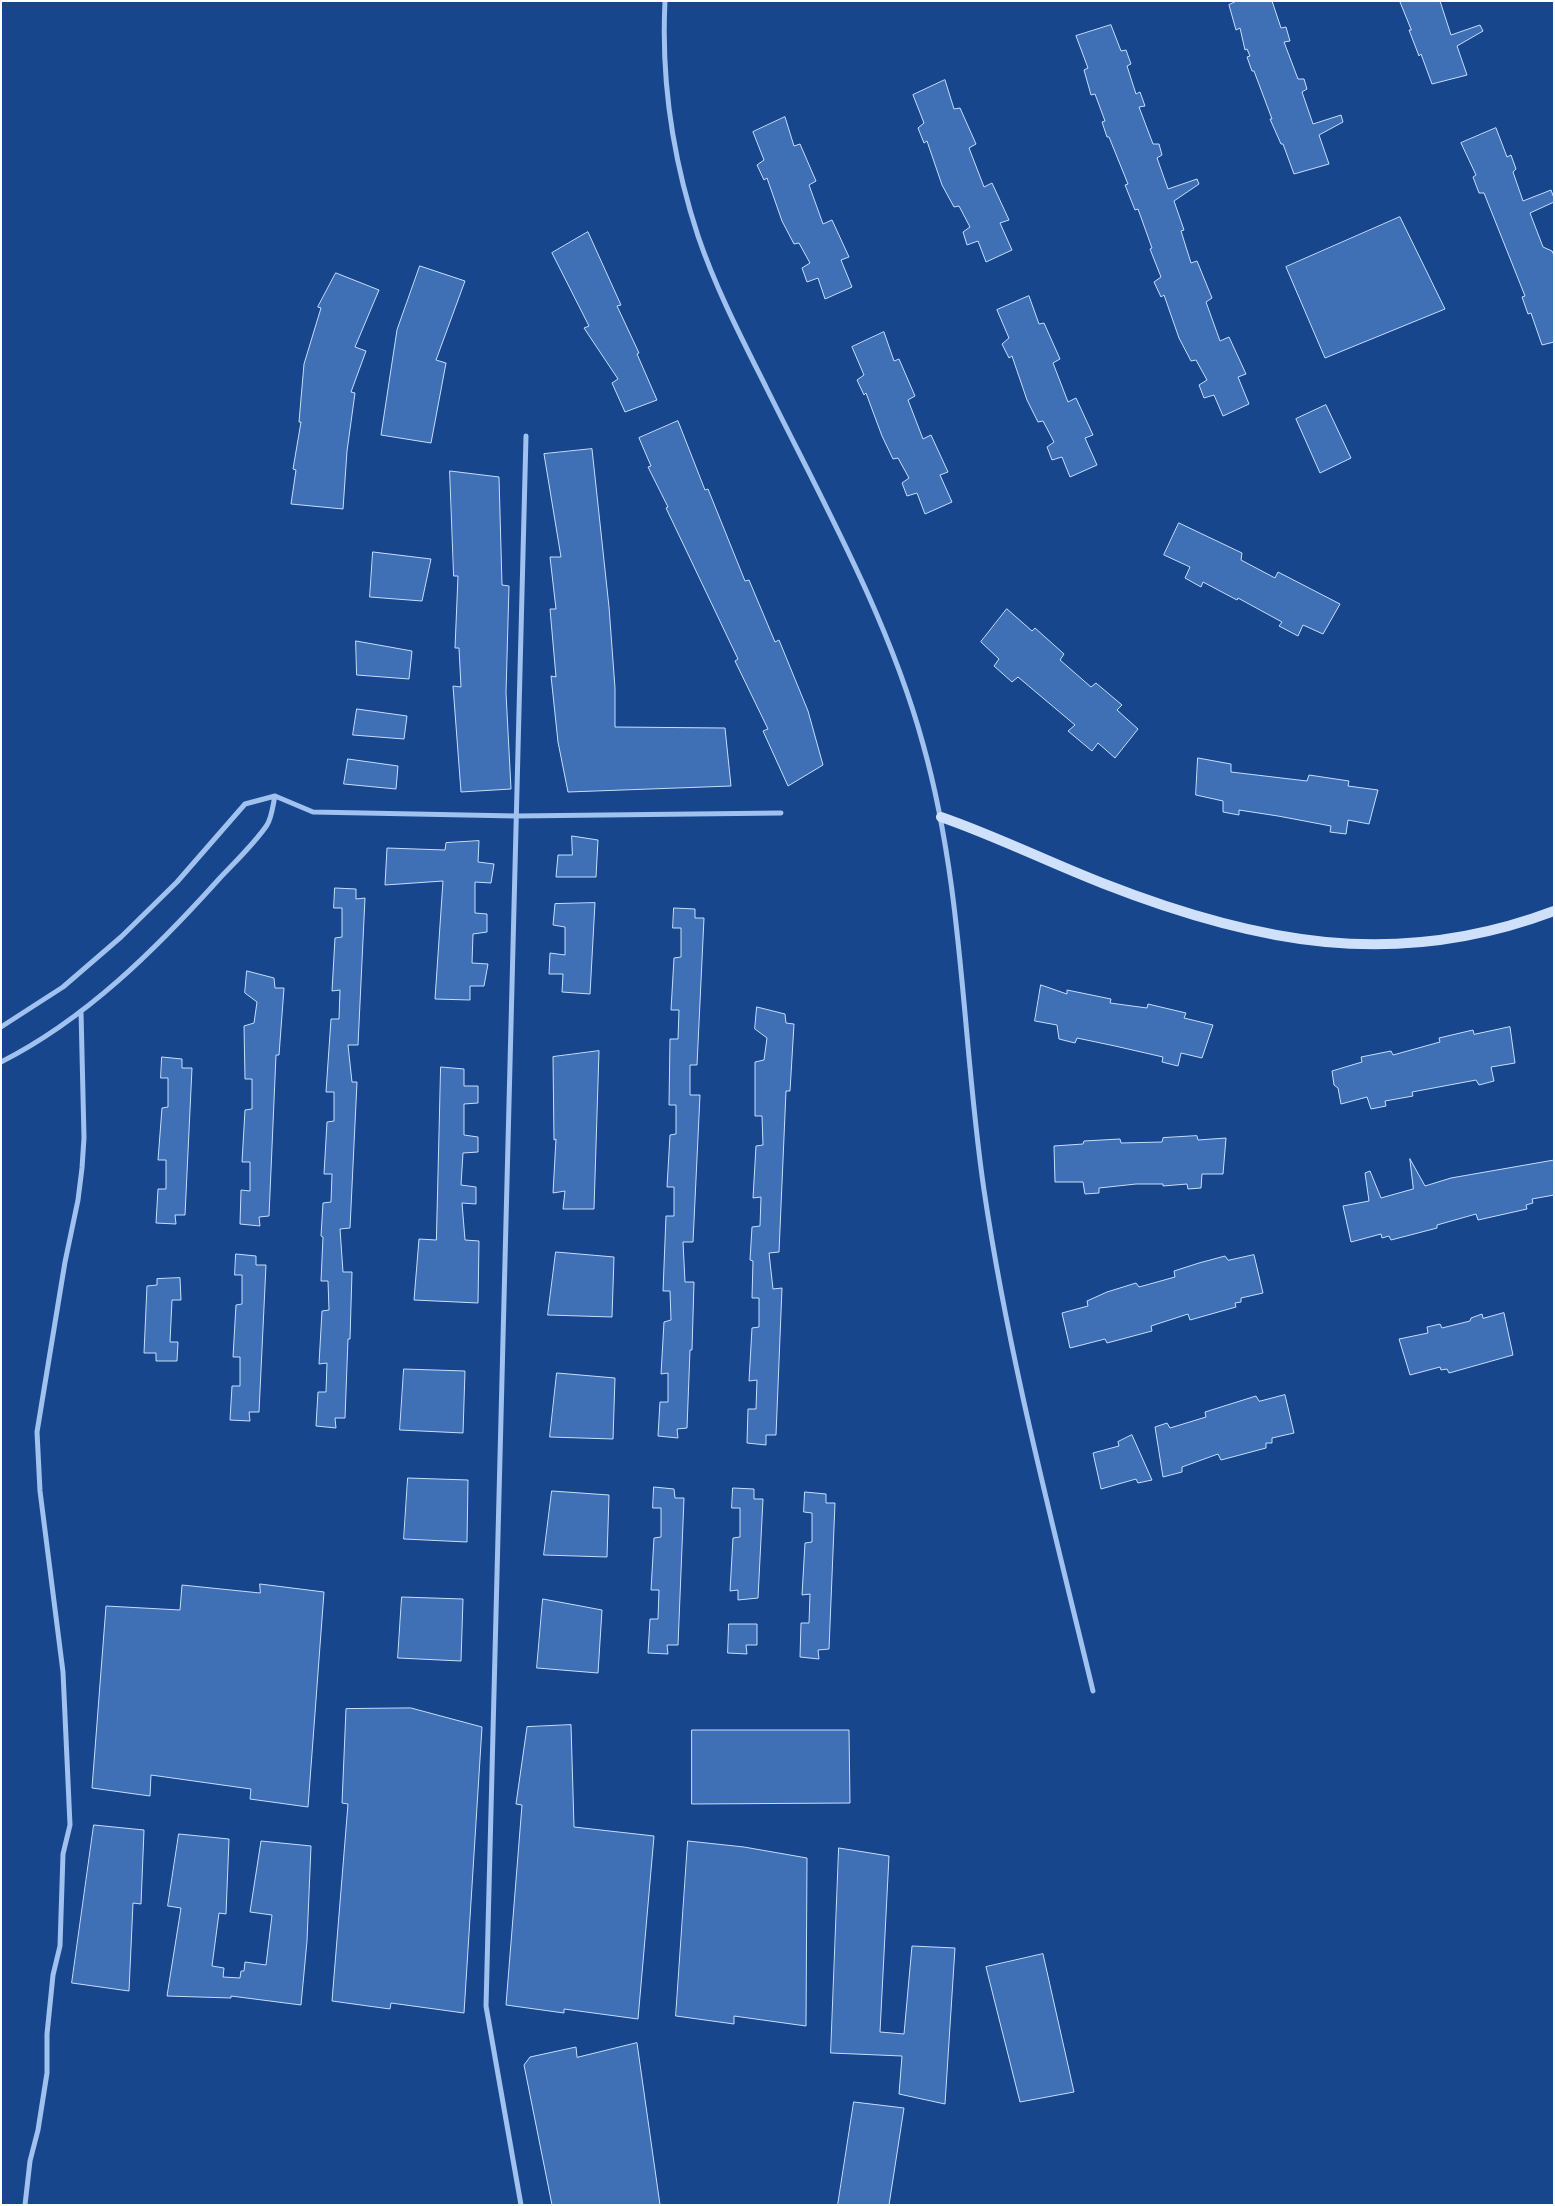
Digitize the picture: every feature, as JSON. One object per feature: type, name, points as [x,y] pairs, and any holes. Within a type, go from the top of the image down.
[{"type":"street","points":[[665,1],[664,53],[671,125],[677,162],[699,238],[732,317],[832,519],[891,649],[917,723],[941,817],[960,955],[976,1132],[996,1265],[1039,1469],[1093,1691]]},
{"type":"street","points":[[521,2205],[486,2006],[526,436]]},
{"type":"street","points":[[1,1062],[49,1034],[81,1011],[142,959],[226,872],[268,824],[275,796]]},
{"type":"street","points":[[1,1027],[63,986],[121,937],[177,882],[245,804],[275,796],[313,812],[516,816],[781,813]]},
{"type":"street","points":[[941,817],[989,834],[1100,882],[1162,906],[1229,926],[1299,940],[1373,945],[1439,941],[1488,932],[1554,911]]},
{"type":"street","points":[[25,2205],[30,2161],[47,2073],[47,2034],[53,1975],[61,1930],[63,1854],[70,1825],[62,1672],[40,1491],[37,1432],[65,1262],[77,1208],[82,1168],[84,1138],[81,1011]]},
{"type":"building","points":[[1237,1],[1272,1],[1281,28],[1286,27],[1290,41],[1284,42],[1298,79],[1304,79],[1307,89],[1302,92],[1313,124],[1341,115],[1343,122],[1319,135],[1329,164],[1294,174],[1283,144],[1281,144],[1270,119],[1272,119],[1254,71],[1252,71],[1247,57],[1250,56],[1247,49],[1245,50],[1240,28],[1236,30],[1229,5]]},
{"type":"building","points":[[1400,1],[1440,1],[1451,35],[1480,25],[1483,31],[1457,46],[1467,75],[1432,84],[1421,54],[1419,56]]},
{"type":"building","points":[[1111,25],[1121,51],[1126,50],[1131,64],[1127,66],[1136,94],[1140,92],[1145,106],[1139,107],[1153,144],[1159,144],[1162,155],[1157,158],[1168,189],[1197,179],[1199,184],[1174,201],[1184,230],[1181,231],[1191,263],[1197,261],[1212,298],[1206,302],[1220,341],[1229,337],[1246,374],[1238,377],[1249,404],[1223,416],[1214,395],[1204,398],[1199,385],[1207,380],[1196,360],[1191,361],[1179,338],[1164,295],[1161,297],[1154,282],[1161,277],[1150,249],[1152,248],[1138,209],[1135,210],[1125,185],[1128,184],[1109,137],[1107,137],[1102,122],[1105,121],[1095,94],[1091,95],[1084,70],[1088,68],[1076,36]]},
{"type":"building","points":[[945,80],[954,109],[960,108],[976,144],[969,148],[984,187],[992,183],[1009,220],[1000,223],[1012,250],[986,262],[978,241],[967,245],[963,232],[970,227],[959,206],[954,207],[942,185],[927,141],[924,143],[918,128],[924,123],[913,95]]},
{"type":"building","points":[[785,117],[794,146],[800,144],[816,181],[809,185],[823,224],[832,220],[849,257],[841,260],[852,287],[825,299],[818,278],[807,282],[802,268],[810,263],[799,243],[794,244],[782,221],[767,178],[764,180],[757,165],[764,160],[753,132]]},
{"type":"building","points":[[1496,128],[1507,157],[1511,155],[1516,169],[1513,172],[1523,201],[1551,190],[1554,198],[1554,202],[1530,213],[1543,247],[1552,251],[1554,255],[1554,342],[1542,345],[1531,313],[1528,314],[1522,297],[1525,296],[1484,193],[1479,193],[1473,177],[1476,175],[1461,143]]},
{"type":"building","points":[[1400,217],[1445,309],[1325,358],[1286,267]]},
{"type":"building","points":[[588,232],[621,305],[617,306],[639,353],[637,354],[657,400],[625,412],[612,383],[618,379],[584,328],[589,326],[552,253]]},
{"type":"building","points":[[420,266],[465,281],[436,360],[446,363],[431,443],[381,435],[397,330]]},
{"type":"building","points":[[336,273],[379,290],[355,347],[366,351],[351,392],[355,393],[347,451],[343,509],[291,504],[296,470],[293,469],[301,422],[299,422],[304,364],[321,308],[318,307]]},
{"type":"building","points":[[1029,296],[1039,324],[1044,323],[1060,359],[1053,363],[1068,402],[1076,398],[1093,435],[1085,438],[1097,465],[1070,477],[1062,457],[1052,460],[1047,447],[1054,442],[1043,421],[1038,422],[1027,400],[1012,356],[1009,358],[1002,344],[1009,338],[997,310]]},
{"type":"building","points":[[884,332],[894,361],[899,359],[915,396],[908,400],[923,439],[931,435],[948,472],[940,475],[952,502],[925,514],[917,493],[907,496],[902,483],[909,478],[898,458],[893,459],[866,393],[864,395],[857,380],[864,375],[852,347]]},
{"type":"building","points":[[1326,405],[1351,458],[1320,473],[1296,419]]},
{"type":"building","points":[[678,421],[705,490],[708,489],[745,581],[749,580],[775,642],[779,640],[808,711],[823,765],[788,786],[763,731],[768,729],[735,661],[738,659],[666,508],[668,507],[648,467],[651,466],[639,438]]},
{"type":"building","points":[[592,449],[609,607],[615,688],[615,727],[725,728],[731,786],[568,792],[558,742],[551,676],[556,677],[550,609],[556,609],[550,557],[561,557],[544,454]]},
{"type":"building","points":[[450,471],[499,477],[502,585],[509,586],[506,693],[511,789],[461,792],[453,686],[461,687],[459,648],[455,648],[458,576],[454,576]]},
{"type":"building","points":[[1179,523],[1242,553],[1241,560],[1275,578],[1278,572],[1340,604],[1323,634],[1303,625],[1298,636],[1279,626],[1282,622],[1238,598],[1237,600],[1203,582],[1201,587],[1185,578],[1190,567],[1164,555]]},
{"type":"building","points":[[373,552],[431,559],[422,601],[370,597]]},
{"type":"building","points":[[1007,609],[1032,631],[1035,628],[1064,654],[1060,660],[1091,687],[1096,683],[1122,705],[1117,710],[1138,729],[1115,758],[1098,743],[1092,751],[1068,731],[1075,725],[1018,677],[1012,682],[994,666],[999,659],[981,642]]},
{"type":"building","points":[[356,641],[412,651],[409,679],[357,675]]},
{"type":"building","points":[[357,709],[407,716],[404,739],[353,735]]},
{"type":"building","points":[[1198,758],[1231,764],[1231,772],[1307,781],[1309,775],[1349,781],[1348,786],[1378,790],[1369,824],[1348,820],[1346,834],[1330,832],[1331,826],[1278,816],[1239,810],[1239,815],[1223,812],[1223,801],[1196,795]]},
{"type":"building","points":[[348,759],[398,766],[396,789],[344,784]]},
{"type":"building","points":[[572,836],[598,840],[596,877],[556,877],[558,855],[572,855]]},
{"type":"building","points":[[479,841],[478,862],[494,864],[491,883],[475,882],[475,913],[487,914],[487,932],[473,934],[472,963],[488,964],[484,986],[470,986],[470,1000],[435,999],[443,881],[385,885],[387,848],[445,850],[446,843]]},
{"type":"building","points":[[335,888],[356,889],[356,899],[365,898],[358,1045],[348,1045],[352,1082],[357,1082],[350,1228],[340,1229],[343,1272],[352,1272],[350,1339],[348,1339],[345,1418],[335,1418],[336,1428],[316,1426],[318,1392],[326,1392],[327,1363],[319,1364],[322,1311],[329,1310],[328,1281],[321,1281],[323,1237],[321,1236],[323,1203],[331,1202],[332,1174],[324,1174],[327,1122],[334,1121],[334,1092],[326,1092],[331,1019],[339,1019],[340,990],[332,991],[335,938],[342,937],[342,908],[334,908]]},
{"type":"building","points":[[595,903],[590,994],[562,992],[563,974],[549,974],[550,953],[565,955],[565,927],[553,925],[555,904]]},
{"type":"building","points":[[674,908],[695,909],[695,918],[704,918],[697,1065],[690,1065],[690,1095],[700,1095],[693,1242],[683,1242],[685,1282],[694,1282],[692,1350],[690,1350],[687,1428],[677,1429],[678,1438],[658,1436],[660,1402],[668,1402],[668,1373],[661,1374],[664,1322],[671,1320],[670,1291],[663,1291],[666,1216],[674,1216],[674,1187],[667,1187],[670,1135],[676,1134],[676,1105],[669,1105],[670,1039],[678,1039],[679,1010],[671,1010],[674,958],[681,957],[681,928],[673,928]]},
{"type":"building","points":[[247,971],[274,978],[275,988],[284,988],[279,1055],[276,1055],[269,1216],[259,1217],[260,1226],[240,1224],[241,1190],[250,1191],[250,1162],[242,1162],[245,1110],[252,1109],[252,1079],[245,1079],[244,1026],[254,1023],[257,1002],[245,993]]},
{"type":"building","points":[[1041,985],[1067,994],[1067,990],[1111,999],[1110,1003],[1147,1008],[1148,1004],[1186,1013],[1184,1018],[1213,1025],[1202,1058],[1181,1053],[1178,1066],[1162,1062],[1163,1057],[1115,1046],[1077,1038],[1075,1043],[1059,1039],[1057,1025],[1035,1021]]},
{"type":"building","points":[[757,1007],[785,1014],[786,1023],[794,1024],[790,1091],[786,1091],[779,1252],[769,1253],[773,1289],[782,1288],[776,1435],[766,1435],[766,1445],[747,1443],[748,1409],[756,1409],[757,1380],[749,1381],[752,1328],[759,1327],[759,1298],[752,1298],[753,1261],[750,1260],[752,1227],[760,1226],[761,1197],[753,1198],[756,1146],[763,1145],[762,1116],[755,1116],[755,1062],[764,1060],[767,1038],[755,1029]]},
{"type":"building","points":[[1510,1027],[1515,1063],[1491,1067],[1494,1081],[1479,1085],[1476,1080],[1412,1092],[1413,1096],[1385,1101],[1386,1106],[1371,1109],[1367,1097],[1341,1104],[1338,1088],[1334,1085],[1332,1071],[1362,1062],[1361,1057],[1391,1051],[1393,1055],[1440,1042],[1439,1038],[1473,1030],[1474,1034]]},
{"type":"building","points":[[599,1051],[594,1209],[563,1209],[565,1191],[553,1193],[556,1139],[554,1140],[553,1057]]},
{"type":"building","points":[[162,1057],[182,1059],[182,1068],[192,1068],[185,1215],[175,1215],[176,1224],[156,1223],[158,1189],[166,1189],[166,1160],[158,1160],[162,1108],[168,1107],[168,1078],[161,1078]]},
{"type":"building","points":[[441,1067],[464,1069],[464,1086],[478,1086],[478,1103],[464,1104],[464,1135],[478,1137],[478,1152],[463,1153],[461,1185],[476,1187],[476,1204],[462,1203],[465,1240],[479,1241],[478,1303],[414,1300],[419,1239],[436,1240]]},
{"type":"building","points":[[1197,1136],[1198,1140],[1226,1138],[1223,1174],[1202,1174],[1201,1188],[1188,1189],[1187,1184],[1163,1186],[1163,1184],[1136,1184],[1099,1188],[1099,1193],[1085,1194],[1083,1182],[1055,1182],[1054,1146],[1083,1144],[1084,1141],[1120,1139],[1121,1143],[1162,1142],[1163,1138]]},
{"type":"building","points":[[1410,1159],[1425,1186],[1451,1178],[1554,1160],[1554,1195],[1532,1199],[1533,1203],[1526,1205],[1527,1209],[1478,1220],[1476,1214],[1437,1225],[1437,1228],[1391,1240],[1389,1236],[1382,1238],[1381,1234],[1351,1242],[1343,1206],[1369,1201],[1365,1173],[1370,1171],[1381,1198],[1413,1189]]},
{"type":"building","points":[[556,1252],[614,1257],[612,1317],[548,1315]]},
{"type":"building","points":[[236,1254],[256,1256],[256,1265],[266,1265],[259,1412],[249,1412],[250,1421],[230,1420],[232,1386],[240,1386],[240,1357],[233,1357],[236,1305],[242,1304],[242,1275],[235,1275]]},
{"type":"building","points":[[1254,1255],[1263,1293],[1241,1298],[1241,1302],[1235,1303],[1236,1307],[1190,1320],[1188,1314],[1151,1326],[1152,1331],[1107,1343],[1105,1339],[1070,1348],[1062,1313],[1088,1306],[1087,1301],[1107,1292],[1136,1283],[1139,1287],[1175,1277],[1174,1271],[1199,1263],[1225,1256],[1228,1260]]},
{"type":"building","points":[[180,1278],[181,1300],[172,1300],[170,1342],[178,1342],[177,1361],[156,1361],[156,1353],[144,1353],[147,1286],[157,1285],[157,1279]]},
{"type":"building","points":[[1504,1313],[1513,1355],[1449,1373],[1447,1369],[1441,1370],[1440,1367],[1410,1375],[1399,1339],[1428,1333],[1427,1327],[1440,1324],[1442,1328],[1470,1321],[1471,1318],[1482,1314],[1483,1318]]},
{"type":"building","points":[[404,1369],[465,1371],[463,1433],[400,1430]]},
{"type":"building","points":[[557,1373],[615,1378],[613,1439],[550,1437]]},
{"type":"building","points":[[1285,1395],[1294,1433],[1272,1438],[1272,1443],[1266,1443],[1266,1448],[1221,1460],[1218,1454],[1182,1467],[1182,1472],[1163,1477],[1155,1427],[1167,1423],[1170,1428],[1206,1417],[1205,1412],[1256,1396],[1259,1401]]},
{"type":"building","points":[[1132,1435],[1152,1480],[1138,1483],[1136,1479],[1101,1489],[1093,1453],[1119,1446],[1118,1442]]},
{"type":"building","points":[[408,1478],[468,1480],[467,1542],[404,1539]]},
{"type":"building","points":[[654,1487],[674,1489],[675,1498],[684,1498],[678,1645],[667,1645],[668,1654],[648,1653],[650,1619],[658,1619],[659,1590],[651,1590],[654,1538],[661,1537],[661,1508],[653,1508]]},
{"type":"building","points":[[733,1488],[754,1489],[754,1499],[763,1499],[758,1598],[738,1600],[738,1590],[730,1591],[733,1538],[740,1537],[740,1508],[732,1508]]},
{"type":"building","points":[[552,1491],[609,1495],[607,1557],[544,1555]]},
{"type":"building","points":[[805,1492],[826,1494],[826,1503],[835,1503],[829,1649],[818,1650],[819,1659],[800,1657],[801,1623],[809,1623],[810,1594],[802,1595],[805,1543],[812,1542],[812,1513],[804,1512]]},
{"type":"building","points":[[260,1584],[324,1592],[308,1807],[250,1799],[251,1789],[151,1775],[150,1796],[92,1788],[106,1606],[180,1610],[182,1585],[260,1593]]},
{"type":"building","points":[[402,1597],[463,1599],[461,1661],[398,1658]]},
{"type":"building","points":[[543,1599],[602,1610],[598,1673],[537,1668]]},
{"type":"building","points":[[729,1624],[757,1624],[757,1645],[746,1645],[747,1654],[728,1653]]},
{"type":"building","points":[[411,1708],[482,1727],[464,2013],[391,2003],[390,2009],[332,2001],[348,1804],[342,1803],[346,1709]]},
{"type":"building","points":[[571,1725],[574,1827],[654,1836],[638,2019],[564,2009],[564,2013],[506,2005],[522,1805],[516,1804],[527,1727]]},
{"type":"building","points":[[692,1730],[849,1730],[850,1803],[692,1804]]},
{"type":"building","points":[[94,1825],[144,1830],[141,1904],[133,1903],[129,1991],[72,1983]]},
{"type":"building","points":[[179,1834],[229,1839],[226,1914],[219,1913],[212,1966],[224,1968],[223,1977],[240,1978],[241,1971],[244,1971],[245,1962],[266,1965],[272,1915],[250,1912],[261,1841],[311,1846],[307,1941],[301,2005],[231,1996],[231,1998],[167,1996],[181,1908],[168,1906]]},
{"type":"building","points":[[688,1841],[744,1847],[807,1858],[806,2026],[734,2016],[734,2024],[676,2016]]},
{"type":"building","points":[[839,1848],[889,1856],[880,2032],[904,2034],[912,1946],[955,1948],[945,2104],[899,2094],[902,2056],[831,2053]]},
{"type":"building","points":[[1043,1954],[1074,2092],[1020,2102],[986,1967]]},
{"type":"building","points":[[637,2043],[660,2205],[552,2205],[524,2065],[530,2057],[576,2047],[577,2057]]},
{"type":"building","points":[[854,2102],[904,2108],[889,2205],[838,2205]]}]
